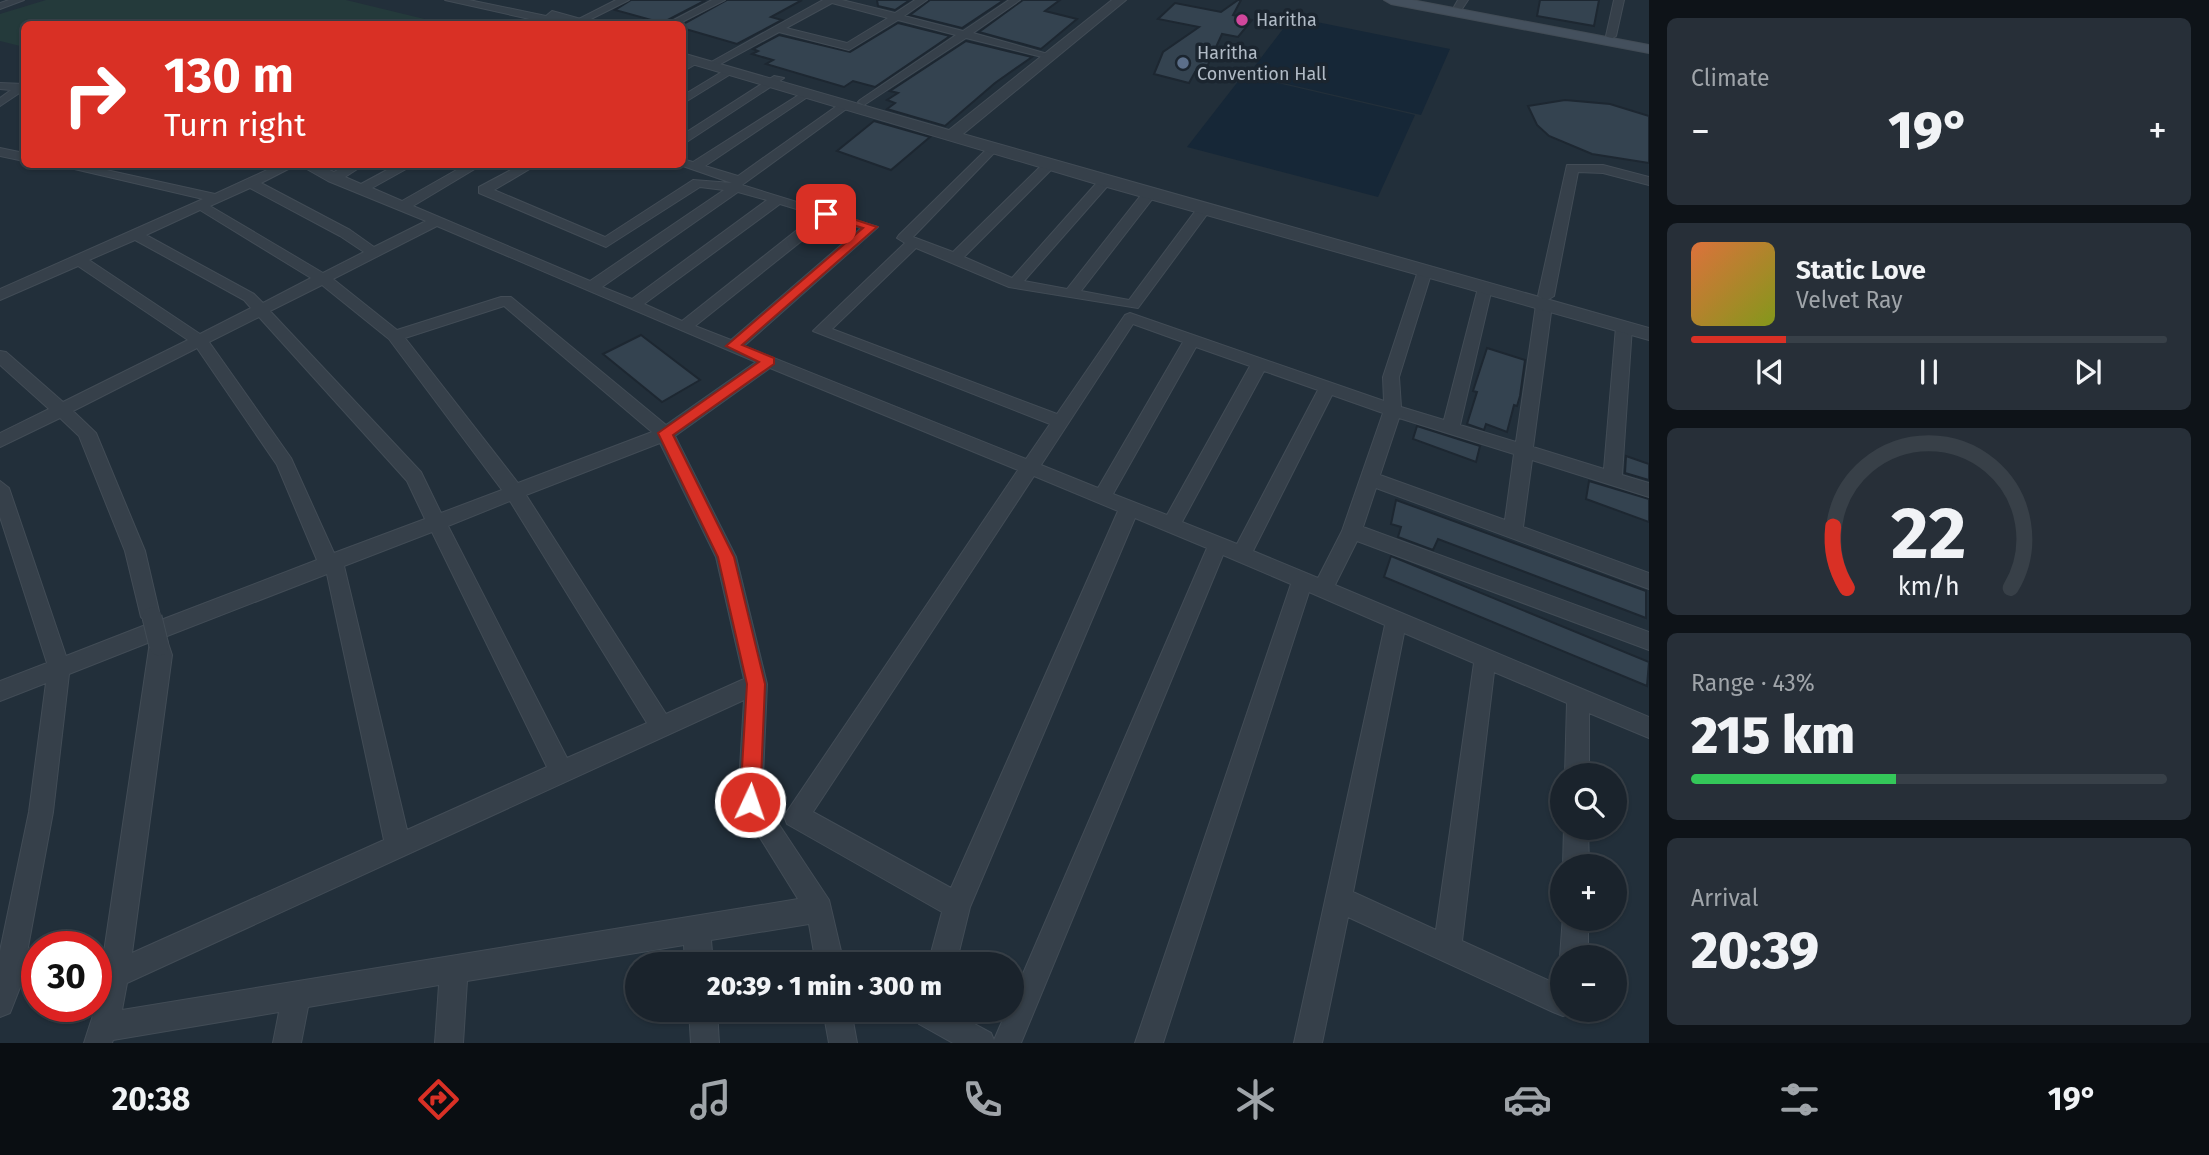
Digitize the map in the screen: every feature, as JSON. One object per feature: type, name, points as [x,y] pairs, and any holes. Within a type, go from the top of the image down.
[{"type":"main road","points":[[1391,0],[1649,49]]},
{"type":"main road","points":[[1420,0],[1461,4],[1649,43]]},
{"type":"street","points":[[0,6],[19,0]]},
{"type":"street","points":[[452,0],[519,10],[568,21]]},
{"type":"street","points":[[490,0],[519,10]]},
{"type":"street","points":[[574,21],[624,0]]},
{"type":"street","points":[[677,21],[720,0]]},
{"type":"street","points":[[686,92],[700,62],[778,29],[830,0],[1051,57]]},
{"type":"street","points":[[778,29],[849,47],[922,0]]},
{"type":"street","points":[[864,102],[1015,0]]},
{"type":"street","points":[[956,133],[1120,0]]},
{"type":"street","points":[[1611,36],[1619,0]]},
{"type":"street","points":[[700,62],[864,102],[992,148],[1485,288],[1649,324]]},
{"type":"street","points":[[774,81],[805,94],[956,133],[1545,300],[1649,334]]},
{"type":"street","points":[[686,138],[774,81]]},
{"type":"street","points":[[0,86],[21,87]]},
{"type":"street","points":[[0,103],[21,88]]},
{"type":"street","points":[[689,165],[805,94]]},
{"type":"street","points":[[689,165],[740,181],[845,105]]},
{"type":"street","points":[[992,148],[904,238],[1014,284],[1133,306],[1204,209]]},
{"type":"street","points":[[0,152],[21,156]]},
{"type":"street","points":[[955,258],[1049,165]]},
{"type":"street","points":[[77,168],[216,198]]},
{"type":"street","points":[[0,295],[283,168]]},
{"type":"street","points":[[312,168],[684,327],[1029,470],[1218,544],[1649,728]]},
{"type":"street","points":[[333,178],[352,168]]},
{"type":"street","points":[[360,189],[401,168]]},
{"type":"street","points":[[401,206],[470,168]]},
{"type":"street","points":[[525,168],[484,190],[606,243],[698,183],[737,187],[871,227],[733,346]]},
{"type":"street","points":[[1513,530],[1527,451],[1545,300],[1572,168],[1603,169],[1649,181]]},
{"type":"street","points":[[1014,284],[1106,181]]},
{"type":"street","points":[[251,183],[345,233],[374,253]]},
{"type":"street","points":[[592,287],[737,187]]},
{"type":"street","points":[[1070,295],[1150,193]]},
{"type":"street","points":[[633,305],[778,200]]},
{"type":"street","points":[[200,205],[323,279],[395,336],[514,492],[662,727]]},
{"type":"street","points":[[684,327],[826,214]]},
{"type":"street","points":[[0,441],[437,221]]},
{"type":"street","points":[[135,234],[248,297],[414,477],[562,772]]},
{"type":"street","points":[[914,242],[821,331],[1062,422]]},
{"type":"street","points":[[79,260],[200,341],[285,463],[329,564],[336,570],[398,846]]},
{"type":"street","points":[[1149,1043],[1313,584],[1352,531],[1393,410],[1391,377],[1425,271]]},
{"type":"street","points":[[1451,427],[1485,288]]},
{"type":"street","points":[[395,336],[506,300],[665,433],[726,557],[756,684],[750,802],[820,909],[828,952]]},
{"type":"street","points":[[957,906],[796,816],[1130,318],[1393,410],[1649,490]]},
{"type":"street","points":[[1613,478],[1624,327]]},
{"type":"street","points":[[1101,498],[1192,340]]},
{"type":"street","points":[[0,356],[87,433],[135,551],[161,655],[114,975],[101,1035],[297,994],[820,909]]},
{"type":"street","points":[[0,691],[665,433],[769,361]]},
{"type":"street","points":[[1171,525],[1260,363]]},
{"type":"street","points":[[1241,555],[1328,387]]},
{"type":"street","points":[[1368,478],[1649,581]]},
{"type":"street","points":[[0,488],[59,668],[41,812],[7,985],[0,1003]]},
{"type":"street","points":[[945,952],[957,906],[1129,509]]},
{"type":"street","points":[[1352,531],[1649,641]]},
{"type":"street","points":[[1007,1043],[1218,544]]},
{"type":"street","points":[[1308,1043],[1396,621]]},
{"type":"street","points":[[1447,949],[1485,659]]},
{"type":"street","points":[[114,975],[756,684]]},
{"type":"street","points":[[1577,763],[1578,698]]},
{"type":"street","points":[[1339,900],[1550,996]]},
{"type":"street","points":[[697,931],[698,952]]},
{"type":"street","points":[[449,1043],[454,969]]},
{"type":"street","points":[[287,1043],[297,994]]},
{"type":"street","points":[[704,1022],[705,1043]]},
{"type":"street","points":[[839,1022],[843,1043]]},
{"type":"street","points":[[943,1022],[981,1043]]},
{"type":"green space","points":[[46,0],[346,0],[433,21],[21,21],[21,46],[0,41],[0,14]]},
{"type":"water","points":[[1292,17],[1450,49],[1421,115],[1248,75]]},
{"type":"water","points":[[1243,75],[1415,115],[1378,197],[1187,147]]},
{"type":"building","points":[[631,0],[706,0],[666,21],[655,21],[615,10]]},
{"type":"building","points":[[727,0],[802,0],[771,17],[782,20],[737,44],[686,29],[686,23]]},
{"type":"building","points":[[877,0],[910,0],[895,10],[878,6]]},
{"type":"building","points":[[930,0],[1004,0],[962,28],[910,15]]},
{"type":"building","points":[[1023,0],[1060,0],[1045,11],[1077,19],[1041,49],[979,32]]},
{"type":"building","points":[[1241,0],[1233,15],[1252,20],[1238,37],[1222,34],[1207,67],[1195,72],[1189,83],[1154,74],[1163,52],[1199,27],[1158,19],[1175,3],[1221,12]]},
{"type":"building","points":[[1540,0],[1599,0],[1594,26],[1537,16]]},
{"type":"building","points":[[898,23],[950,36],[875,87],[853,81],[844,87],[766,64],[773,60],[752,54],[758,51],[753,49],[779,35],[850,52]]},
{"type":"building","points":[[966,41],[1032,57],[995,83],[945,126],[887,109],[895,103],[887,100],[898,93],[890,91]]},
{"type":"building","points":[[1565,100],[1610,104],[1649,116],[1649,163],[1592,154],[1549,136],[1537,125],[1528,106]]},
{"type":"building","points":[[874,121],[930,137],[891,170],[837,151]]},
{"type":"building","points":[[641,335],[700,380],[662,402],[603,354]]},
{"type":"building","points":[[1487,348],[1525,360],[1520,396],[1517,406],[1514,405],[1507,432],[1486,424],[1484,430],[1467,424],[1477,392],[1473,391]]},
{"type":"building","points":[[1417,426],[1480,446],[1476,462],[1413,439]]},
{"type":"building","points":[[1626,456],[1649,464],[1649,480],[1625,473]]},
{"type":"building","points":[[1589,481],[1649,499],[1649,522],[1586,499]]},
{"type":"building","points":[[1396,500],[1646,591],[1646,618],[1438,539],[1433,550],[1398,537],[1401,527],[1391,524]]},
{"type":"building","points":[[1391,556],[1649,662],[1647,686],[1384,577]]},
{"type":"place","name":"Haritha","points":[[1242,20]]},
{"type":"place","name":"Haritha Convention Hall","points":[[1183,63]]},
{"type":"route","points":[[750,802],[756,684],[726,557],[665,433],[769,361],[733,346],[871,227],[826,214]]}]
